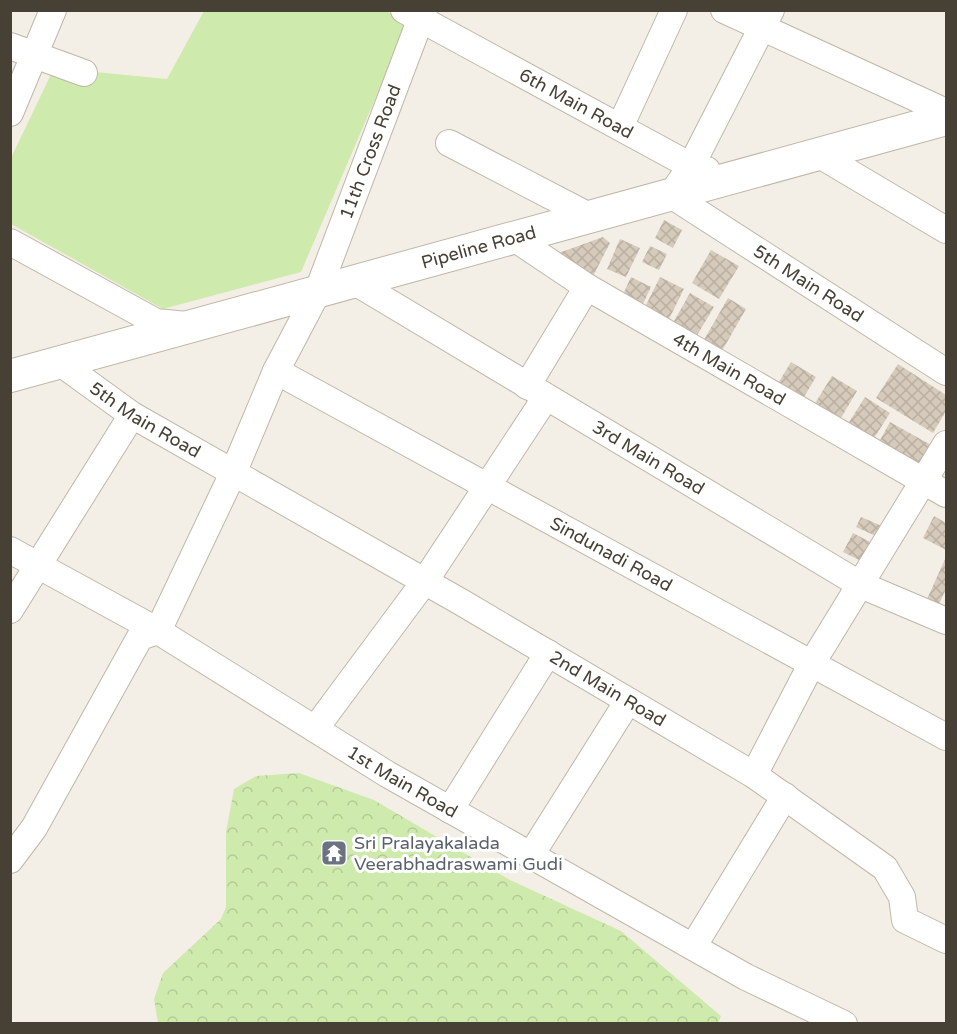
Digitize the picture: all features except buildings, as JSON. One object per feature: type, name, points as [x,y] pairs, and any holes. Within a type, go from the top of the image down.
[{"type":"street","points":[[10,113],[53,10]]},
{"type":"street","points":[[620,127],[674,10]]},
{"type":"street","points":[[724,10],[766,19],[946,112]]},
{"type":"street","name":"6th Main Road","points":[[416,14],[691,166],[736,177]]},
{"type":"street","name":"11th Cross Road","points":[[158,631],[234,471],[276,371],[317,292],[416,14]]},
{"type":"street","points":[[670,195],[691,166],[766,19]]},
{"type":"street","points":[[10,46],[84,73]]},
{"type":"street","name":"Pipeline Road","points":[[13,374],[946,119]]},
{"type":"street","points":[[448,143],[591,217]]},
{"type":"street","points":[[818,154],[946,230]]},
{"type":"street","name":"5th Main Road","points":[[670,195],[946,372]]},
{"type":"street","name":"4th Main Road","points":[[514,238],[587,287],[946,494]]},
{"type":"street","points":[[10,242],[156,322],[192,325]]},
{"type":"street","name":"3rd Main Road","points":[[355,282],[861,585],[946,621]]},
{"type":"street","points":[[315,729],[425,581],[487,486],[587,287]]},
{"type":"street","name":"5th Main Road","points":[[59,362],[132,415],[234,471]]},
{"type":"street","name":"Sindunadi Road","points":[[276,371],[946,737]]},
{"type":"street","points":[[10,610],[36,565],[132,415]]},
{"type":"street","points":[[754,775],[812,663],[946,444]]},
{"type":"street","name":"2nd Main Road","points":[[234,471],[754,775],[885,868],[902,897],[905,920],[946,940]]},
{"type":"street","points":[[10,550],[158,631]]},
{"type":"street","points":[[10,860],[34,828],[141,638],[158,631]]},
{"type":"street","name":"1st Main Road","points":[[158,631],[387,774],[746,977],[844,1023]]},
{"type":"street","points":[[450,810],[548,653]]},
{"type":"street","points":[[531,855],[628,701]]},
{"type":"street","points":[[693,947],[785,796]]},
{"type":"green space","points":[[204,11],[386,11],[408,22],[301,272],[163,309],[11,224],[10,160],[54,68],[167,79]]},
{"type":"green space","name":"Sri Pralayakalada Veerabhadraswami Gudi","points":[[299,773],[374,800],[510,880],[621,931],[721,1016],[718,1023],[158,1023],[154,999],[163,973],[221,919],[226,907],[226,832],[234,789],[256,776]]},
{"type":"place","name":"Sri Pralayakalada Veerabhadraswami Gudi","points":[[334,853]]}]
